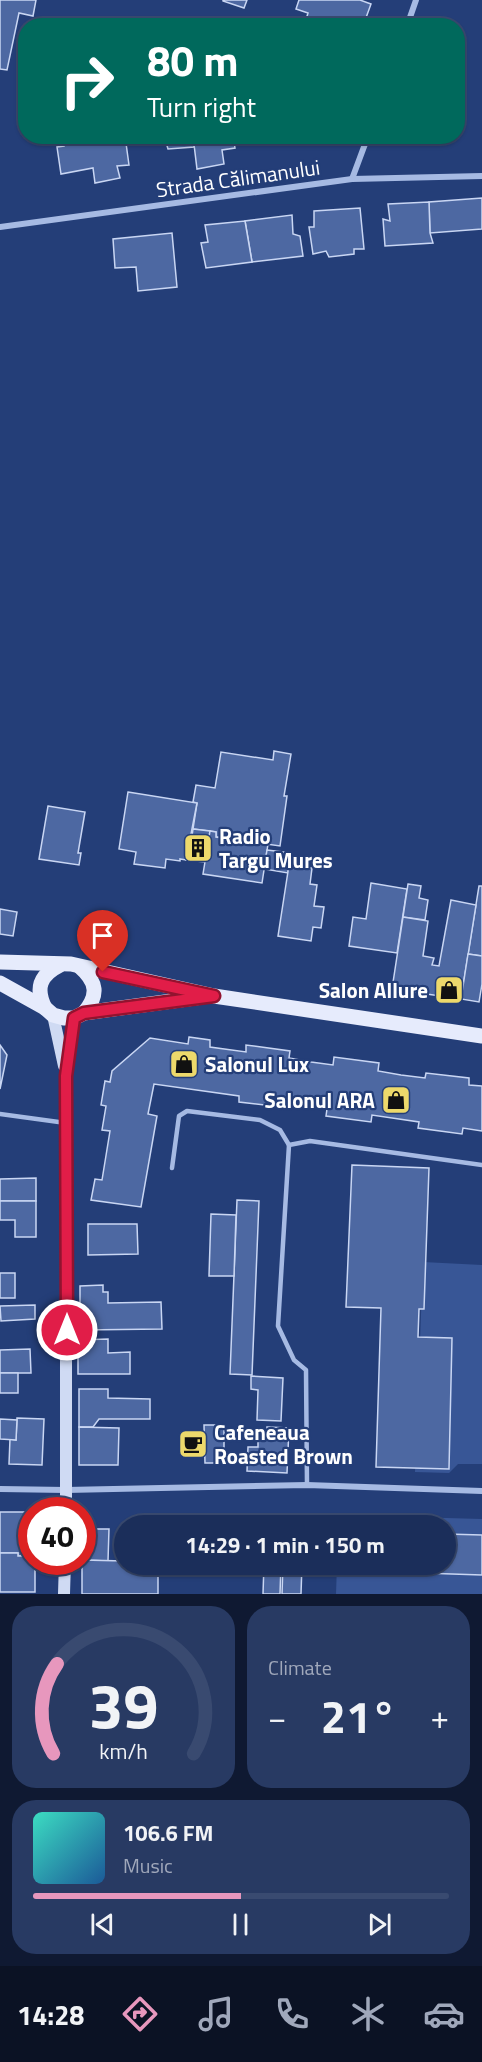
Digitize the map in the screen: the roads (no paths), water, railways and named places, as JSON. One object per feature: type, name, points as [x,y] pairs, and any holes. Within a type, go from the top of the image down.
[{"type":"main road","points":[[0,962],[70,964],[214,996],[482,1036]]},
{"type":"main road","points":[[49,1011],[40,999],[40,988],[43,978],[50,970],[60,965]]},
{"type":"main road","points":[[79,1015],[91,1005],[94,995],[89,974],[80,967]]},
{"type":"main road","points":[[0,983],[64,1018],[214,996]]},
{"type":"street","points":[[410,18],[416,0]]},
{"type":"street","points":[[352,179],[365,144]]},
{"type":"street","name":"Strada Călimanului","points":[[0,227],[352,179],[482,176]]},
{"type":"street","points":[[49,1011],[66,1076]]},
{"type":"street","points":[[66,1497],[66,1076],[79,1015]]},
{"type":"street","points":[[0,1489],[66,1490],[307,1485],[482,1491]]},
{"type":"street","points":[[64,1594],[65,1575]]},
{"type":"lane","points":[[172,1168],[179,1116],[187,1111],[260,1120],[280,1130],[289,1145],[278,1326],[294,1360],[306,1370],[307,1485]]},
{"type":"lane","points":[[0,1114],[67,1124]]},
{"type":"lane","points":[[289,1145],[310,1141],[482,1165]]},
{"type":"place","name":"Radio Targu Mures","points":[[198,848]]},
{"type":"place","name":"Salon Allure","points":[[449,990]]},
{"type":"place","name":"Salonul Lux","points":[[184,1064]]},
{"type":"place","name":"Salonul ARA","points":[[396,1100]]},
{"type":"place","name":"Cafeneaua Roasted Brown","points":[[193,1444]]}]
